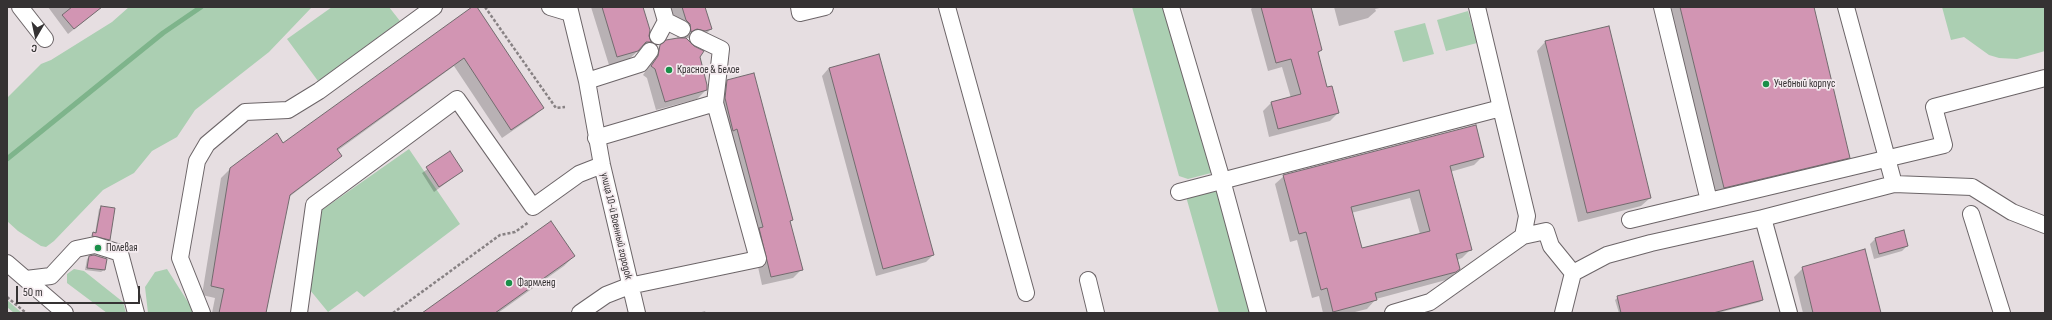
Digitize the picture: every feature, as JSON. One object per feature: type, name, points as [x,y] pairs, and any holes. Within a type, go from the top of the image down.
[{"type":"street","points":[[20,7],[44,39]]},
{"type":"street","points":[[202,313],[180,258],[197,161],[208,144],[245,112],[288,110],[319,91],[434,7]]},
{"type":"street","points":[[550,7],[570,10]]},
{"type":"street","points":[[799,7],[800,13],[825,7]]},
{"type":"street","points":[[947,7],[1026,293]]},
{"type":"street","points":[[1171,7],[1222,180],[1258,313]]},
{"type":"street","points":[[1477,7],[1527,216],[1523,236]]},
{"type":"street","points":[[1662,7],[1710,201]]},
{"type":"street","points":[[1846,7],[1894,184]]},
{"type":"street","name":"улица 10-й Военный городок","points":[[570,10],[586,81],[596,138],[629,286],[637,313]]},
{"type":"street","points":[[658,36],[664,14],[682,29]]},
{"type":"street","points":[[580,313],[606,295],[629,286],[758,258],[715,104],[721,49],[698,38]]},
{"type":"street","points":[[586,81],[640,64],[650,51]]},
{"type":"street","points":[[1630,220],[1944,144],[1934,107],[2045,78]]},
{"type":"street","points":[[299,313],[314,205],[457,99],[533,207],[580,174],[602,164]]},
{"type":"street","points":[[596,138],[715,104]]},
{"type":"street","points":[[1178,192],[1501,108]]},
{"type":"street","points":[[1563,313],[1573,273],[1607,255],[1651,243],[1764,218],[1894,184],[1972,187],[2012,212],[2045,225]]},
{"type":"street","points":[[1971,214],[2002,313]]},
{"type":"street","points":[[1764,218],[1789,313]]},
{"type":"street","points":[[1393,313],[1430,302],[1523,236],[1546,231],[1551,246],[1573,273]]},
{"type":"street","points":[[26,279],[51,276],[76,249],[95,245],[120,253],[136,313]]},
{"type":"street","points":[[7,263],[65,313]]},
{"type":"street","points":[[1088,280],[1096,313]]},
{"type":"path","points":[[485,7],[556,108],[565,107]]},
{"type":"path","points":[[393,313],[500,235],[515,232],[533,219]]},
{"type":"path","points":[[7,297],[26,313]]},
{"type":"green space","points":[[129,7],[312,7],[269,52],[195,110],[177,137],[152,151],[134,173],[103,190],[54,241],[46,247],[41,246],[18,231],[7,221],[7,98],[41,64],[51,60],[112,22]]},
{"type":"green space","points":[[332,7],[389,7],[400,21],[318,81],[287,39]]},
{"type":"green space","points":[[1132,7],[1166,7],[1211,173],[1188,179],[1179,176]]},
{"type":"green space","points":[[1942,7],[2045,7],[2045,51],[2017,59],[1999,58],[1989,55],[1964,37],[1951,40]]},
{"type":"green space","points":[[1468,11],[1477,43],[1446,51],[1437,20]]},
{"type":"green space","points":[[1425,23],[1434,54],[1403,62],[1394,31]]},
{"type":"green space","points":[[409,149],[460,224],[364,297],[357,291],[328,312],[310,290],[322,210]]},
{"type":"green space","points":[[1216,189],[1250,313],[1219,313],[1185,193]]},
{"type":"green space","points":[[74,269],[84,271],[123,302],[126,313],[107,313],[67,283],[67,274]]},
{"type":"green space","points":[[167,269],[195,313],[148,313],[145,287],[155,272]]},
{"type":"green space","points":[[7,300],[22,313],[14,313],[7,307]]},
{"type":"building","points":[[72,7],[102,7],[74,29],[62,15]]},
{"type":"building","points":[[472,7],[477,7],[544,108],[511,130],[464,58],[337,149],[342,156],[290,195],[266,313],[219,313],[224,289],[211,286],[230,168],[277,133],[283,143]]},
{"type":"building","points":[[602,7],[643,7],[650,30],[649,36],[651,42],[646,42],[638,51],[617,57]]},
{"type":"building","points":[[682,7],[705,7],[712,29],[705,31],[697,29],[691,32],[690,24],[686,20]]},
{"type":"building","points":[[1261,7],[1311,7],[1322,50],[1318,52],[1327,87],[1332,86],[1339,113],[1278,129],[1271,102],[1301,94],[1291,59],[1276,63]]},
{"type":"building","name":"Учебный корпус","points":[[1680,7],[1814,7],[1850,158],[1724,188]]},
{"type":"building","points":[[1609,26],[1651,198],[1587,213],[1545,41]]},
{"type":"building","points":[[686,38],[694,46],[704,51],[700,57],[707,90],[665,102],[655,69],[651,66],[658,56],[660,45],[666,40]]},
{"type":"building","points":[[879,54],[934,255],[883,269],[829,68]]},
{"type":"building","points":[[754,73],[793,220],[790,221],[803,270],[771,277],[759,228],[763,227],[737,129],[733,131],[725,98],[727,80]]},
{"type":"building","points":[[1476,125],[1484,157],[1450,166],[1472,250],[1456,254],[1460,269],[1456,272],[1375,293],[1377,300],[1333,312],[1327,288],[1321,290],[1306,232],[1299,234],[1283,175]],"holes":[[[1419,190],[1430,231],[1362,248],[1351,207]]]},
{"type":"building","points":[[450,151],[463,171],[439,187],[426,167]]},
{"type":"building","points":[[101,206],[115,208],[110,240],[92,236],[93,232],[96,233]]},
{"type":"building","points":[[551,221],[575,256],[495,313],[422,313]]},
{"type":"building","points":[[1904,230],[1908,246],[1879,254],[1875,238]]},
{"type":"building","points":[[1865,249],[1881,313],[1813,313],[1802,267]]},
{"type":"building","points":[[94,255],[107,259],[105,270],[87,268],[89,256]]},
{"type":"building","points":[[1753,261],[1763,300],[1713,313],[1621,313],[1617,296]]},
{"type":"waterway","points":[[7,159],[163,33],[201,7]]},
{"type":"place","name":"Красное & Белое","points":[[669,70]]},
{"type":"place","name":"Учебный корпус","points":[[1766,84]]},
{"type":"place","name":"Полевая","points":[[98,248]]},
{"type":"place","name":"Фармленд","points":[[509,283]]}]
